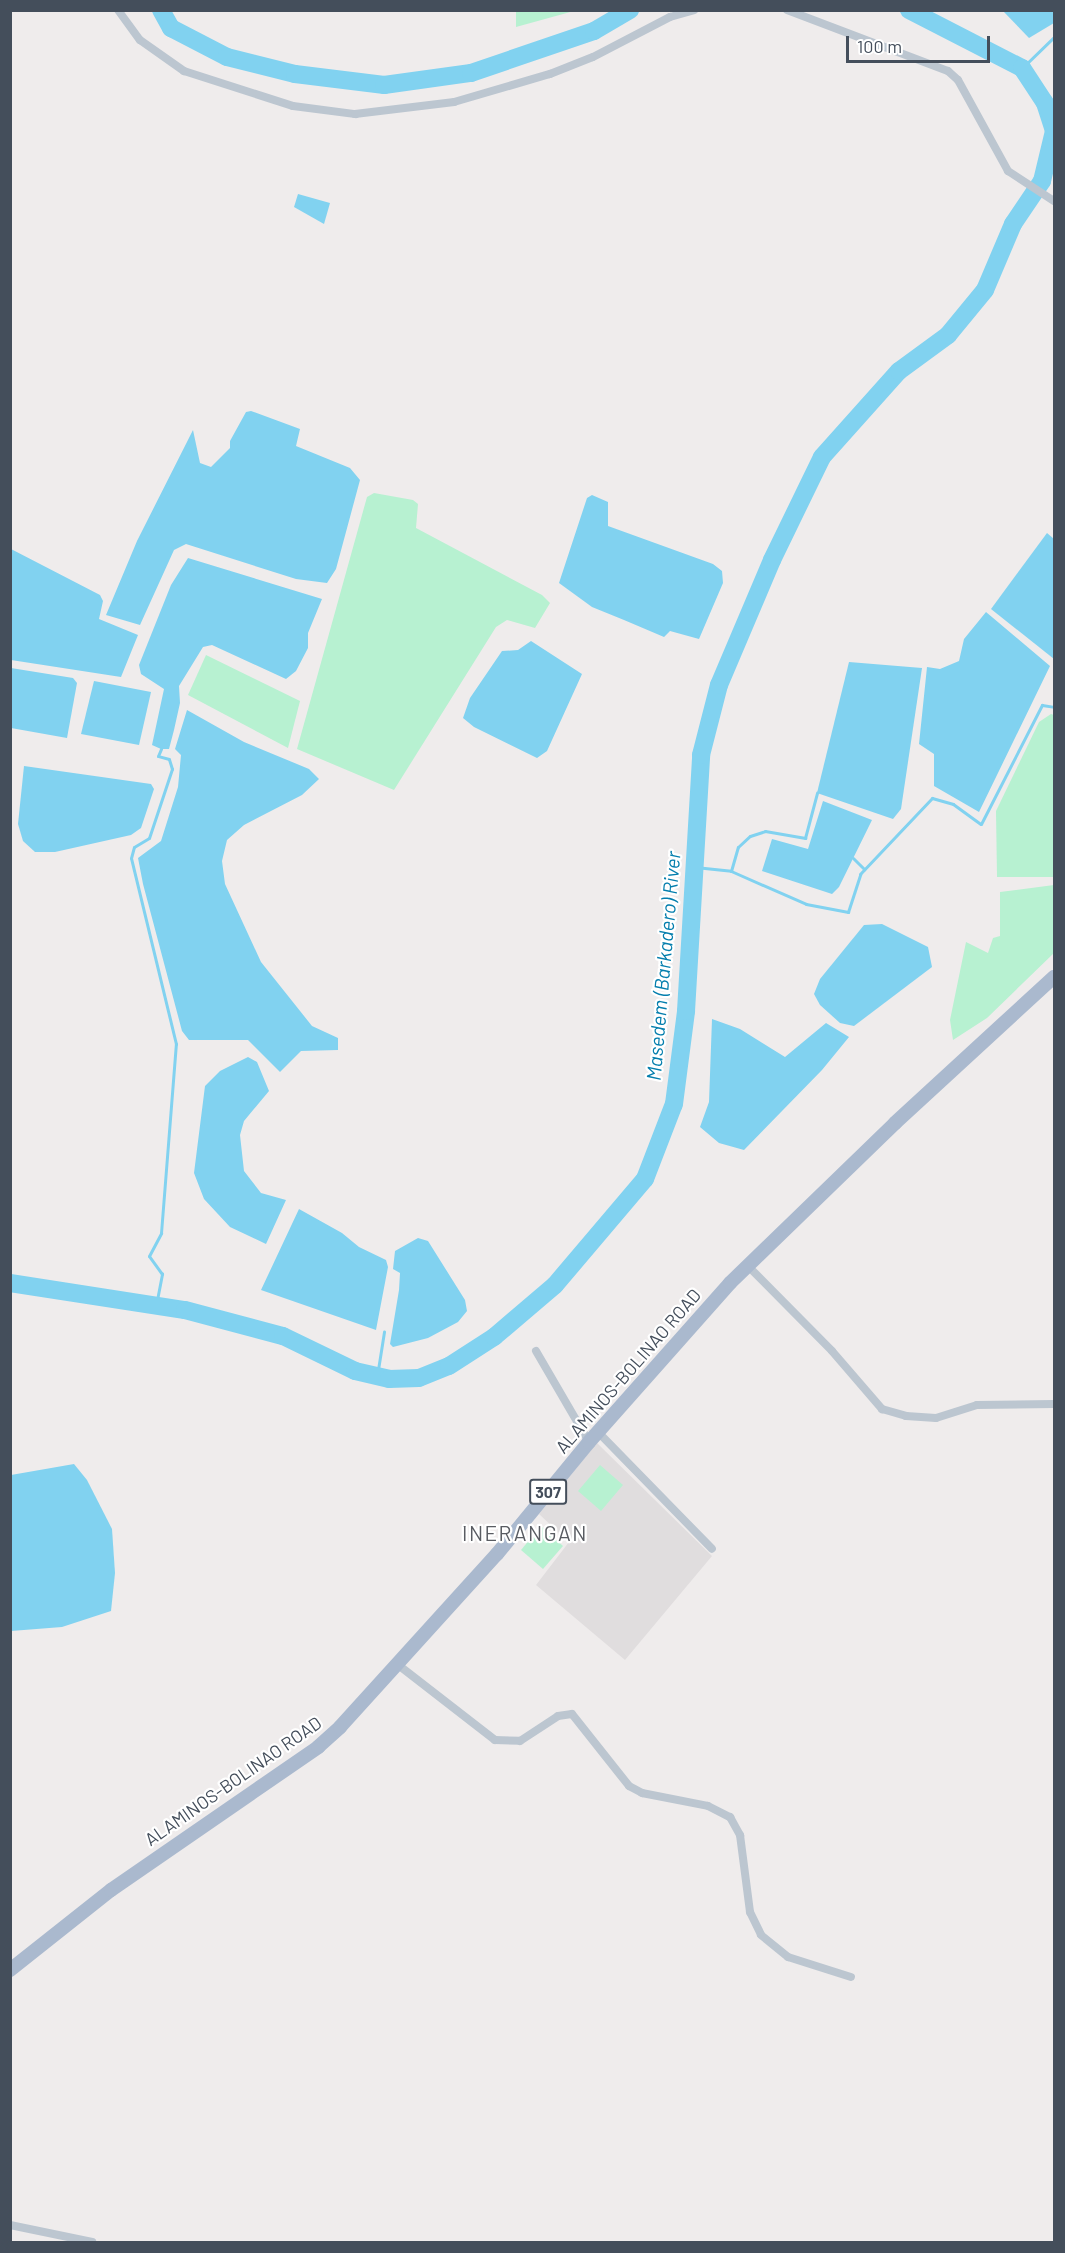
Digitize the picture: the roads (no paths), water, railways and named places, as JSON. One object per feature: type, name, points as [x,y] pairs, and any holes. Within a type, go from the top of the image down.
[{"type":"main road","name":"ALAMINOS-BOLINAO ROAD","points":[[10,1970],[179,1840],[318,1747],[497,1554],[593,1437],[747,1265],[895,1123],[1054,977]]},
{"type":"street","points":[[118,10],[140,40],[184,71],[293,106],[355,114],[454,102],[539,77],[593,57],[670,18],[694,10]]},
{"type":"street","points":[[787,10],[948,71],[958,80],[1008,171],[1054,201]]},
{"type":"street","points":[[747,1265],[832,1351],[882,1409],[906,1416],[936,1418],[977,1405],[1054,1404]]},
{"type":"street","points":[[536,1351],[593,1437],[712,1550]]},
{"type":"street","points":[[397,1664],[495,1740],[520,1741],[558,1716],[572,1714],[630,1786],[642,1793],[708,1806],[730,1817],[740,1835],[750,1912],[761,1935],[788,1957],[851,1977]]},
{"type":"street","points":[[10,2225],[92,2242]]},
{"type":"water","points":[[1003,11],[1054,11],[1054,23],[1029,38]]},
{"type":"water","points":[[298,194],[330,203],[324,224],[294,207]]},
{"type":"water","points":[[251,411],[300,429],[296,446],[350,468],[360,480],[336,569],[327,583],[296,579],[186,544],[174,550],[140,625],[106,615],[137,541],[193,430],[200,463],[211,467],[230,448],[230,441],[246,412]]},
{"type":"water","points":[[592,495],[608,502],[608,526],[713,564],[722,571],[723,583],[699,639],[670,631],[664,637],[592,607],[559,583],[587,498]]},
{"type":"water","points":[[1047,533],[1054,539],[1054,659],[991,609]]},
{"type":"water","points":[[11,549],[100,595],[103,601],[99,619],[138,635],[121,677],[11,660]]},
{"type":"water","points":[[188,558],[322,599],[308,633],[308,648],[296,671],[286,679],[212,645],[203,647],[179,686],[180,703],[169,749],[161,749],[152,745],[164,689],[141,674],[139,665],[171,585]]},
{"type":"water","points":[[986,612],[1050,666],[979,812],[934,786],[934,754],[919,744],[927,667],[940,669],[959,661],[964,639]]},
{"type":"water","points":[[531,641],[582,674],[547,751],[537,758],[474,727],[463,718],[470,698],[502,651],[518,650]]},
{"type":"water","points":[[849,662],[922,668],[901,809],[893,819],[817,793]]},
{"type":"water","points":[[11,668],[73,678],[77,683],[67,738],[11,728]]},
{"type":"water","points":[[94,681],[151,692],[139,745],[81,734]]},
{"type":"water","points":[[187,710],[244,742],[309,769],[319,779],[302,795],[244,825],[227,840],[222,861],[225,884],[261,962],[312,1026],[338,1038],[338,1050],[301,1051],[280,1072],[248,1040],[189,1040],[182,1031],[143,884],[138,858],[161,841],[178,787],[181,755],[175,749]]},
{"type":"water","points":[[24,766],[151,784],[154,789],[141,828],[131,835],[55,852],[35,852],[23,841],[18,824]]},
{"type":"water","points":[[823,801],[872,820],[839,887],[832,894],[762,871],[772,839],[808,849]]},
{"type":"water","points":[[882,924],[928,947],[932,967],[854,1026],[840,1023],[820,1005],[814,994],[820,979],[864,925]]},
{"type":"water","points":[[712,1019],[740,1029],[785,1057],[826,1023],[849,1037],[822,1070],[744,1150],[719,1143],[700,1127],[709,1102]]},
{"type":"water","points":[[248,1057],[257,1062],[269,1091],[244,1121],[240,1135],[244,1171],[261,1193],[286,1200],[266,1244],[230,1227],[204,1199],[194,1173],[205,1086],[220,1071]]},
{"type":"water","points":[[299,1209],[342,1233],[359,1247],[386,1260],[388,1267],[376,1330],[261,1290]]},
{"type":"water","points":[[418,1238],[428,1241],[465,1300],[467,1311],[458,1322],[428,1338],[393,1347],[390,1344],[400,1273],[393,1269],[395,1251]]},
{"type":"water","points":[[74,1464],[87,1480],[112,1529],[115,1573],[111,1611],[62,1627],[11,1631],[11,1475]]},
{"type":"waterway","name":"Masedem (Barkadero) River","points":[[161,10],[171,28],[227,57],[295,74],[384,85],[471,73],[594,31],[630,10]]},
{"type":"waterway","name":"Masedem (Barkadero) River","points":[[909,10],[1022,68],[1045,103],[1054,130]]},
{"type":"waterway","points":[[1022,68],[1054,37]]},
{"type":"waterway","name":"Masedem (Barkadero) River","points":[[10,1283],[185,1310],[283,1336],[355,1371],[389,1379],[419,1378],[449,1366],[494,1337],[555,1285],[645,1179],[674,1104],[686,1011],[701,755],[719,685],[772,560],[822,457],[899,371],[948,335],[985,290],[1013,224],[1042,181],[1054,131]]},
{"type":"waterway","points":[[695,867],[731,871],[806,904],[848,912],[860,874],[932,798],[953,804],[981,824],[1042,705],[1054,707]]},
{"type":"waterway","points":[[156,1305],[162,1274],[149,1256],[161,1233],[176,1044],[131,858],[134,847],[149,838],[172,769],[169,759],[158,756],[161,749]]},
{"type":"waterway","points":[[731,871],[738,847],[750,836],[765,831],[805,838],[817,793]]},
{"type":"waterway","points":[[853,858],[864,869]]},
{"type":"waterway","points":[[377,1376],[384,1332]]},
{"type":"district","name":"INERANGAN","points":[[525,1533]]}]
